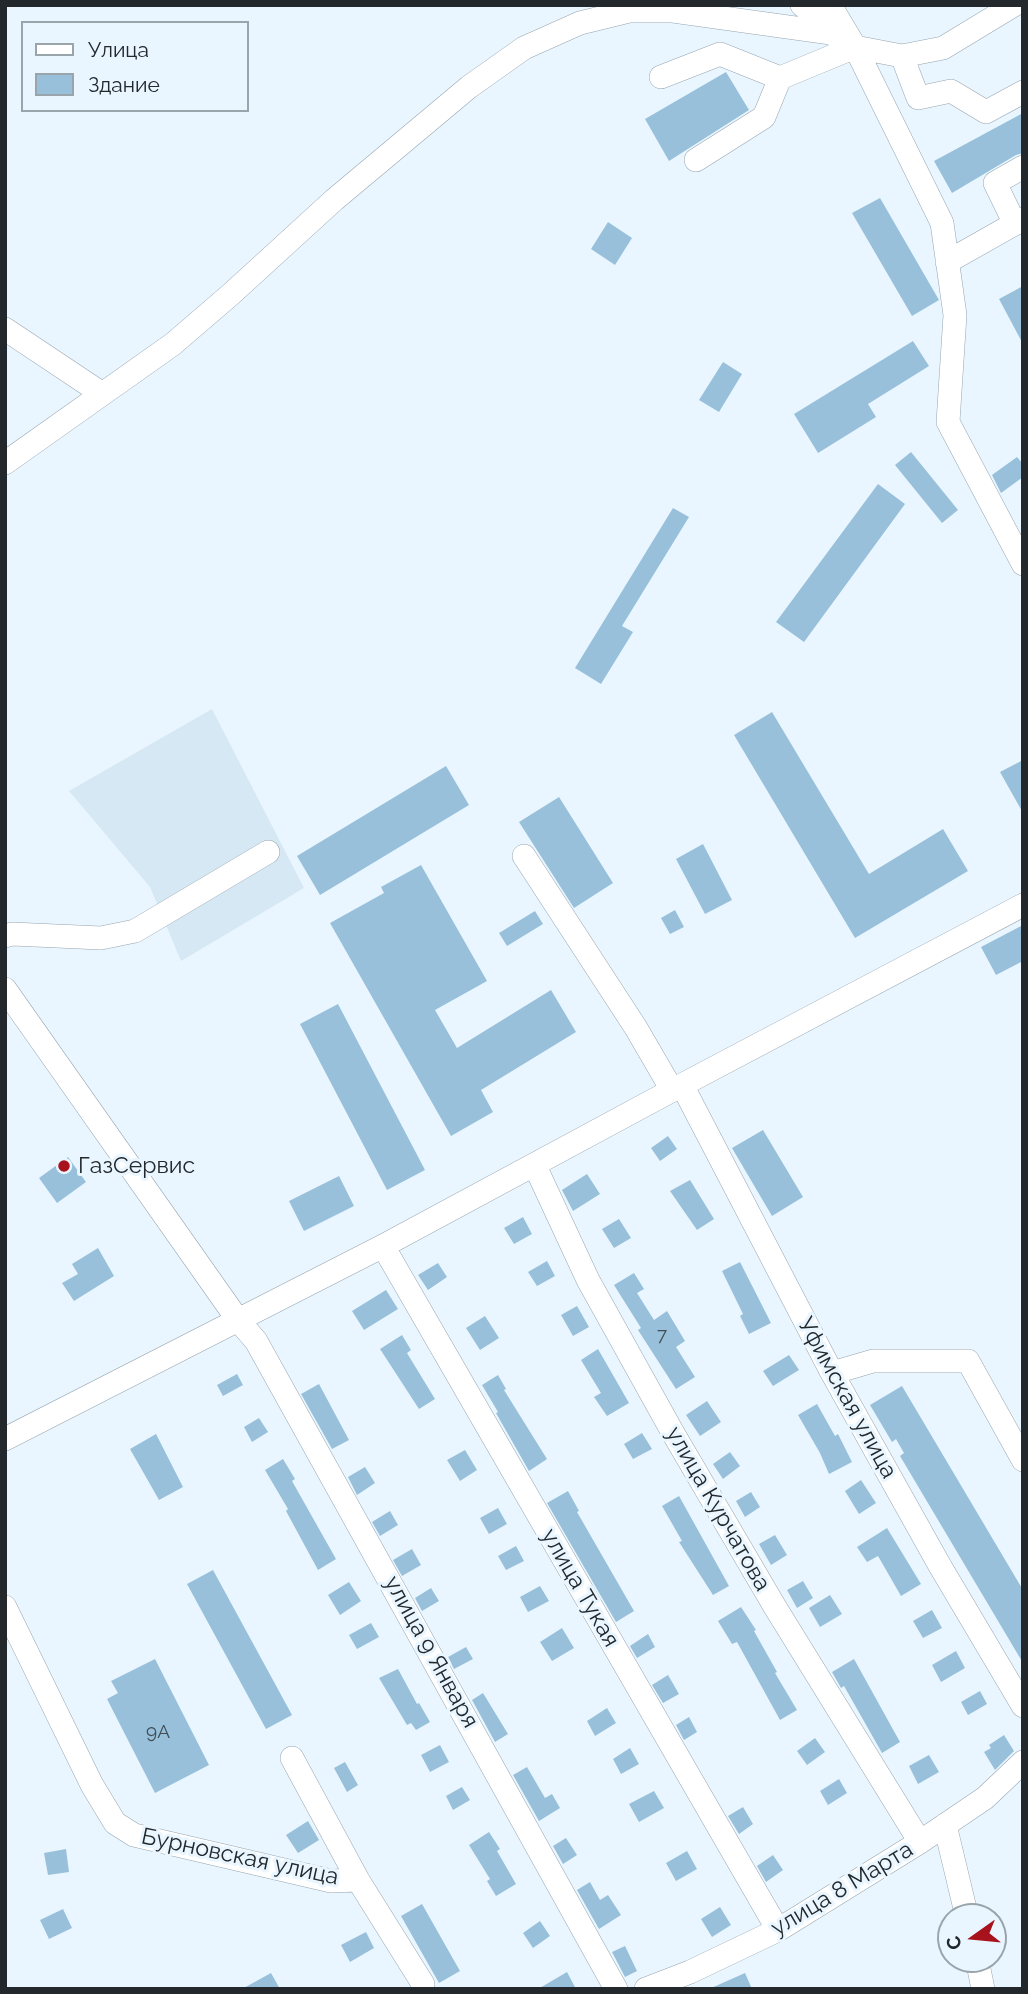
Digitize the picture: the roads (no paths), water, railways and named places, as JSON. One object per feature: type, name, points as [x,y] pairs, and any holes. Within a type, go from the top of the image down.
[{"type":"street","points":[[802,5],[855,47]]},
{"type":"street","points":[[830,5],[855,47],[942,223],[955,315],[948,422],[1023,564]]},
{"type":"street","points":[[5,463],[173,344],[334,200],[469,88],[524,48],[580,23],[616,14],[629,11],[673,11],[831,33],[855,47],[902,56],[943,48],[1014,5]]},
{"type":"street","points":[[662,77],[720,54],[780,78],[855,47]]},
{"type":"street","points":[[902,56],[918,98],[951,91],[986,112],[1023,92]]},
{"type":"street","points":[[696,160],[764,117],[780,78]]},
{"type":"street","points":[[947,262],[1019,222],[995,183],[1023,167]]},
{"type":"street","points":[[5,330],[101,393]]},
{"type":"street","points":[[5,936],[12,934],[101,938],[135,931],[268,852]]},
{"type":"street","name":"Уфимская улица","points":[[524,856],[677,1087],[832,1373],[940,1566],[1023,1706]]},
{"type":"street","points":[[5,1439],[383,1246],[1023,905]]},
{"type":"street","name":"улица 9 Января","points":[[5,989],[256,1342],[312,1438],[616,1989]]},
{"type":"street","name":"улица Курчатова","points":[[535,1166],[588,1280],[673,1433],[775,1607],[920,1842]]},
{"type":"street","name":"улица Тукая","points":[[383,1246],[778,1930]]},
{"type":"street","points":[[832,1373],[873,1361],[968,1361],[1023,1460]]},
{"type":"street","name":"Бурновская улица","points":[[5,1607],[92,1785],[115,1823],[135,1835],[331,1881],[358,1880]]},
{"type":"street","points":[[292,1758],[358,1880],[424,1984]]},
{"type":"street","name":"улица 8 Марта","points":[[646,1989],[690,1972],[778,1930],[920,1842],[985,1798],[1023,1762]]},
{"type":"street","points":[[945,1825],[964,1903]]},
{"type":"place","name":"ГазСервис","points":[[64,1166]]}]
